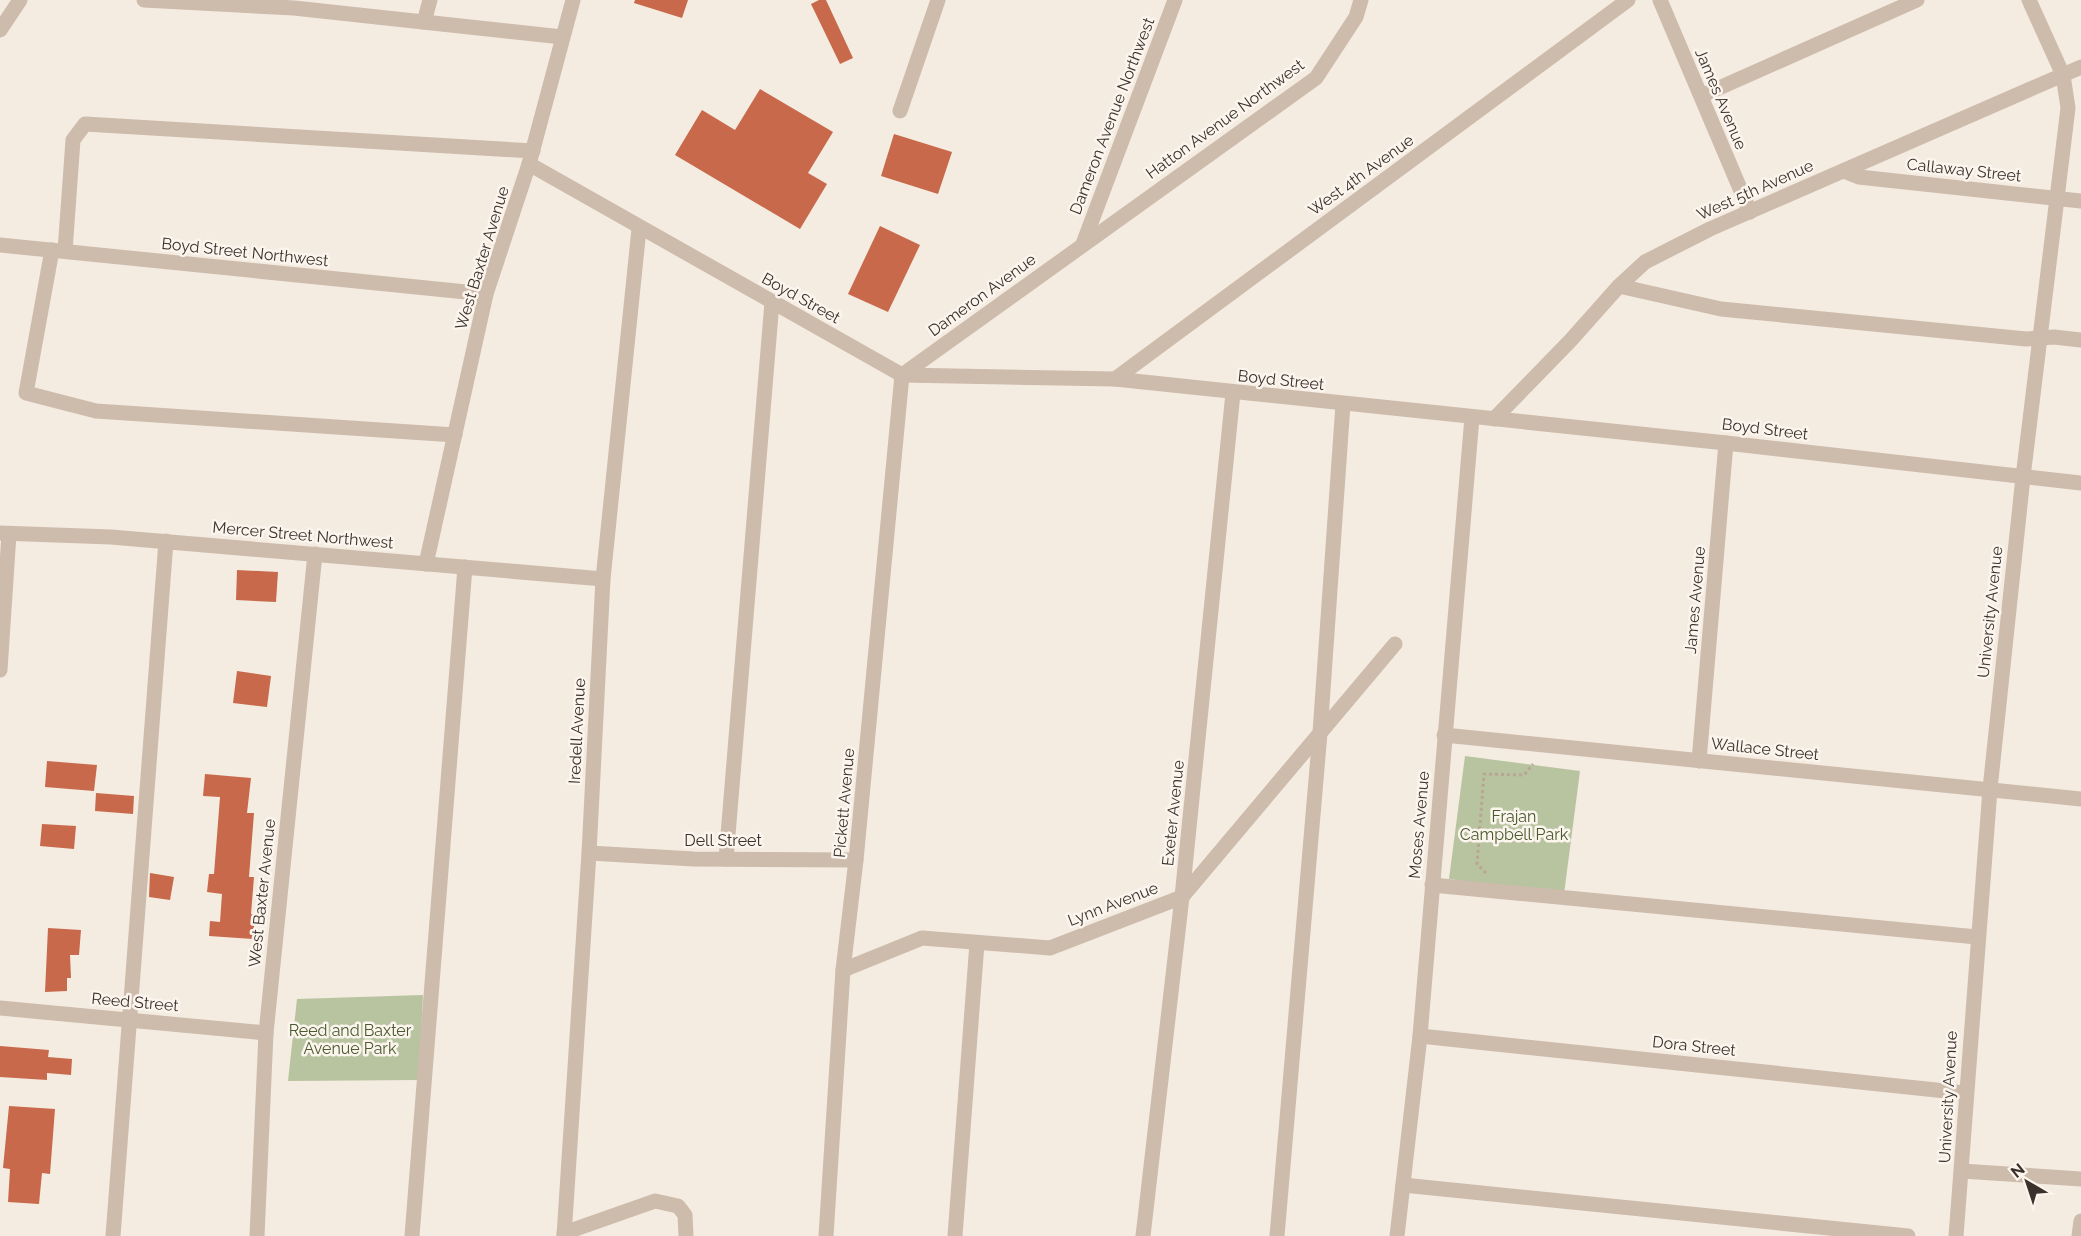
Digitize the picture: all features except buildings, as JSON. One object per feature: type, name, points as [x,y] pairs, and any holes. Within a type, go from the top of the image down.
[{"type":"street","points":[[0,30],[20,0]]},
{"type":"street","points":[[144,0],[294,4],[424,22],[562,37]]},
{"type":"street","points":[[424,22],[430,0]]},
{"type":"street","name":"West Baxter Avenue","points":[[426,564],[486,294],[531,158],[573,0]]},
{"type":"street","points":[[900,111],[938,0]]},
{"type":"street","name":"Dameron Avenue Northwest","points":[[1083,244],[1175,0]]},
{"type":"street","name":"Hatton Avenue Northwest","points":[[1083,244],[1316,78],[1356,17],[1361,0]]},
{"type":"street","name":"West 4th Avenue","points":[[1115,379],[1628,0]]},
{"type":"street","name":"James Avenue","points":[[1660,0],[1750,212]]},
{"type":"street","points":[[1701,96],[1917,0]]},
{"type":"street","name":"University Avenue","points":[[1956,1236],[1962,1171],[1965,1093],[1990,789],[2023,477],[2068,108],[2063,75],[2029,0]]},
{"type":"street","name":"West 5th Avenue","points":[[1494,419],[1570,341],[1619,286],[1645,262],[1682,242],[2081,68]]},
{"type":"street","points":[[455,435],[96,411],[26,393],[58,250],[73,140],[85,124],[531,158]]},
{"type":"street","points":[[2065,130],[2081,130]]},
{"type":"street","name":"Boyd Street","points":[[531,158],[639,229],[902,375],[1115,379],[1233,393],[1726,442],[2081,483]]},
{"type":"street","name":"Callaway Street","points":[[1844,171],[1859,177],[2081,201]]},
{"type":"street","name":"Iredell Avenue","points":[[564,1235],[589,853],[603,579],[639,229]]},
{"type":"street","name":"Dameron Avenue","points":[[902,375],[1083,244]]},
{"type":"street","name":"Boyd Street Northwest","points":[[0,245],[486,294]]},
{"type":"street","points":[[1619,286],[1721,309],[2040,339],[2081,340]]},
{"type":"street","points":[[726,859],[772,302]]},
{"type":"street","name":"Pickett Avenue","points":[[826,1236],[843,970],[856,860],[902,375]]},
{"type":"street","name":"Exeter Avenue","points":[[1143,1236],[1182,897],[1233,393]]},
{"type":"street","points":[[1276,1236],[1320,733],[1343,404]]},
{"type":"street","name":"Moses Avenue","points":[[1397,1236],[1419,1036],[1472,417]]},
{"type":"street","name":"James Avenue","points":[[1699,760],[1726,442]]},
{"type":"street","points":[[0,669],[4,533]]},
{"type":"street","name":"Mercer Street Northwest","points":[[4,533],[166,541],[603,579]]},
{"type":"street","points":[[113,1236],[166,541]]},
{"type":"street","name":"West Baxter Avenue","points":[[257,1236],[266,1033],[315,554]]},
{"type":"street","points":[[412,1236],[465,567]]},
{"type":"street","name":"Lynn Avenue","points":[[843,970],[922,938],[1050,948],[1182,897],[1395,644]]},
{"type":"street","name":"Wallace Street","points":[[1444,735],[2081,800]]},
{"type":"street","name":"Dell Street","points":[[589,853],[726,859],[856,860]]},
{"type":"street","points":[[1432,885],[1977,938]]},
{"type":"street","points":[[955,1236],[977,943]]},
{"type":"street","name":"Reed Street","points":[[0,1008],[266,1033]]},
{"type":"street","name":"Dora Street","points":[[1419,1036],[1965,1093]]},
{"type":"street","points":[[1962,1171],[2081,1179]]},
{"type":"street","points":[[1403,1185],[1908,1236]]},
{"type":"street","points":[[564,1235],[655,1201],[678,1206],[685,1215],[686,1236]]},
{"type":"street","points":[[2079,1236],[2081,1221]]},
{"type":"path","points":[[1490,891],[1490,878],[1477,864],[1484,774],[1524,775],[1533,764]]},
{"type":"green space","name":"Frajan Campbell Park","points":[[1465,756],[1580,771],[1564,894],[1449,879]]},
{"type":"green space","name":"Reed and Baxter Avenue Park","points":[[423,995],[419,1080],[288,1081],[297,999]]}]
